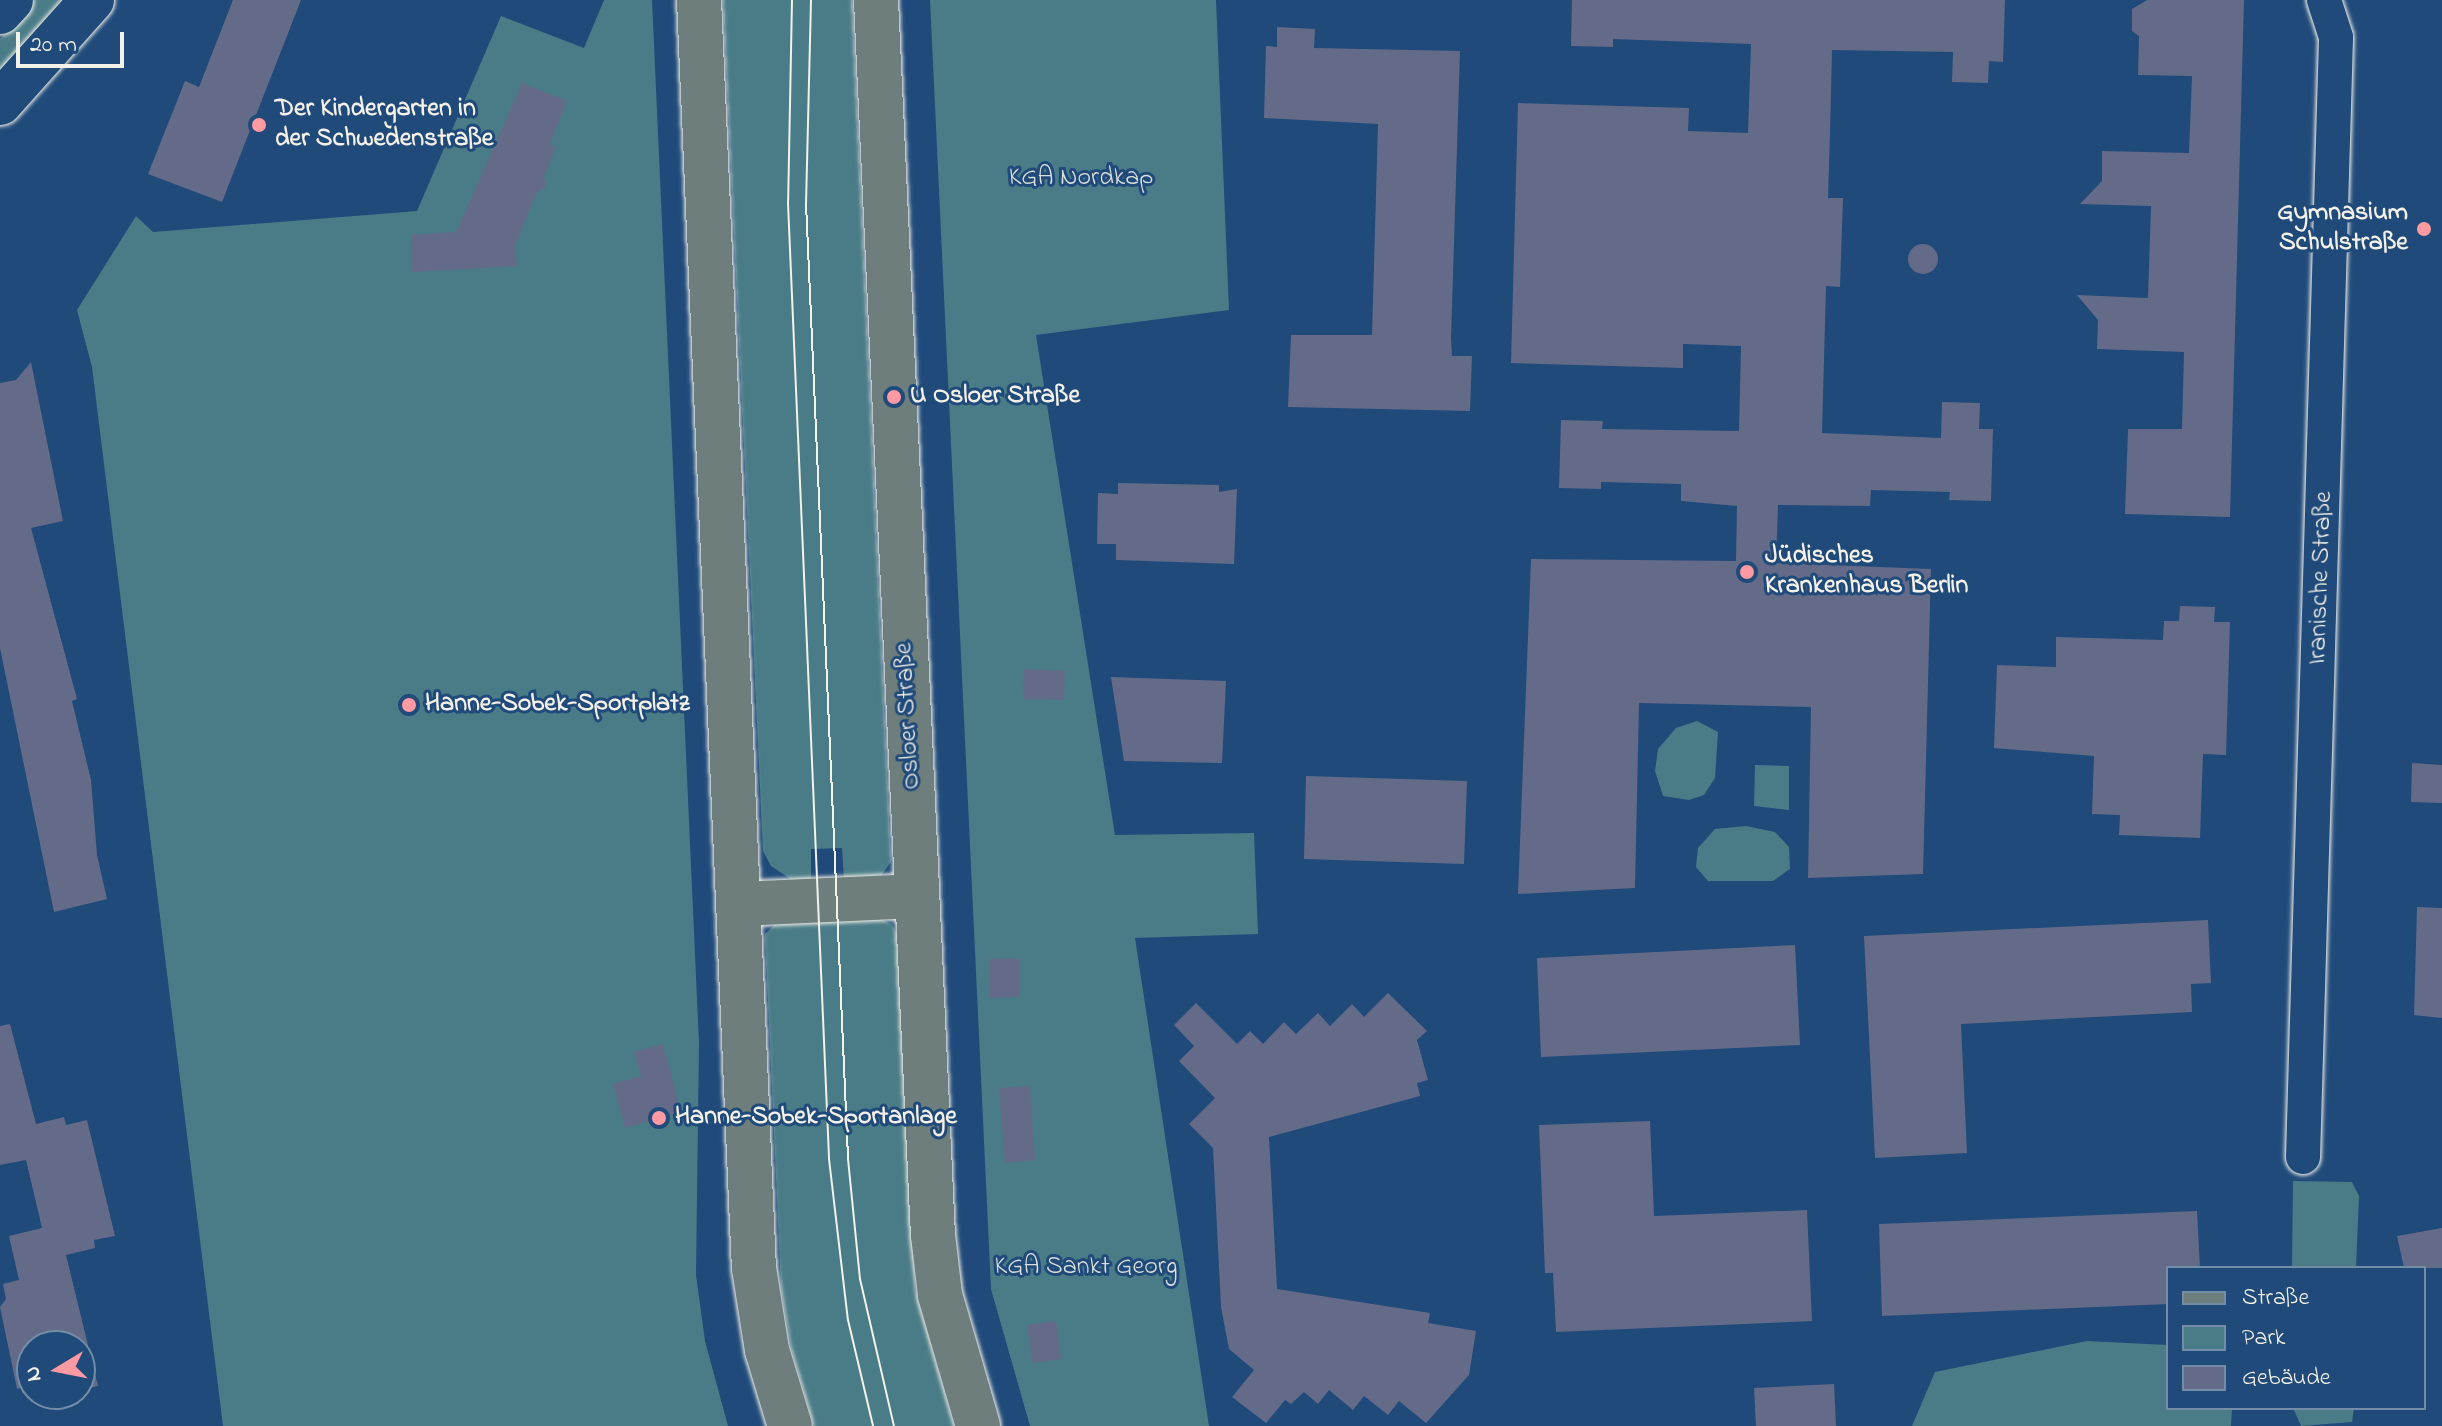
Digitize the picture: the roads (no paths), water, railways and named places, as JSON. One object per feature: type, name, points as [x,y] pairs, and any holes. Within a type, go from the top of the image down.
[{"type":"main road","points":[[0,12],[11,0]]},
{"type":"main road","points":[[10,92],[92,0]]},
{"type":"main road","points":[[699,0],[754,1268],[767,1350],[790,1426]]},
{"type":"main road","name":"Osloer Straße","points":[[876,0],[935,1266],[978,1426]]},
{"type":"main road","points":[[739,904],[917,896]]},
{"type":"street","name":"Iranische Straße","points":[[2303,1157],[2336,37],[2324,0]]},
{"type":"tram line","points":[[792,0],[788,203],[829,1159],[848,1320],[873,1426]]},
{"type":"tram line","points":[[811,0],[806,203],[848,1159],[860,1279],[894,1426]]},
{"type":"place","name":"Der Kindergarten in der Schwedenstraße","points":[[259,125]]},
{"type":"place","name":"Gymnasium Schulstraße","points":[[2424,229]]},
{"type":"place","name":"U Osloer Straße","points":[[894,397]]},
{"type":"place","name":"Jüdisches Krankenhaus Berlin","points":[[1747,572]]},
{"type":"place","name":"Hanne-Sobek-Sportplatz","points":[[409,705]]},
{"type":"place","name":"Hanne-Sobek-Sportanlage","points":[[659,1118]]},
{"type":"park label","name":"KGA Nordkap","points":[[1081,179]]},
{"type":"park label","name":"KGA Sankt Georg","points":[[1086,1268]]}]
